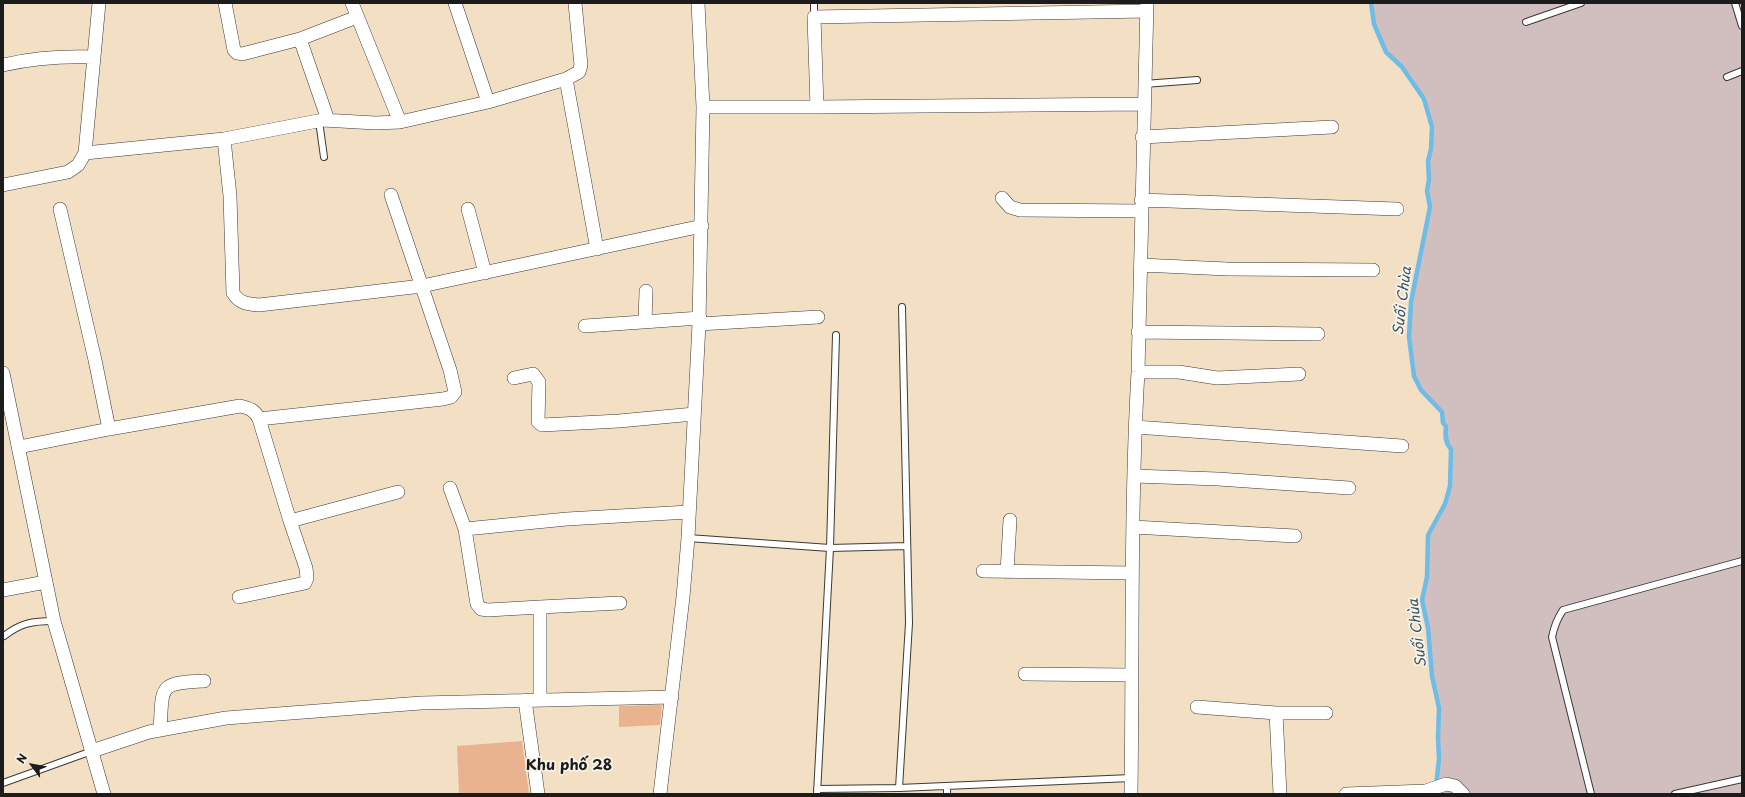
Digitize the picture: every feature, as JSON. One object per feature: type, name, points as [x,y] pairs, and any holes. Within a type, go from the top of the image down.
[{"type":"street","points":[[3,185],[68,172],[78,165],[85,153],[99,3]]},
{"type":"street","points":[[225,3],[234,50],[237,53],[242,54],[300,39],[357,18]]},
{"type":"street","points":[[352,3],[400,122]]},
{"type":"street","points":[[455,3],[488,102]]},
{"type":"street","points":[[85,153],[224,139],[323,121],[375,123],[400,122],[488,102],[566,80],[579,72],[582,65],[575,3]]},
{"type":"street","points":[[660,794],[672,698],[688,538],[700,321],[703,107],[698,3]]},
{"type":"street","points":[[817,107],[814,17],[1147,7],[1142,137],[1138,372],[1135,427],[1132,573],[1131,794]]},
{"type":"street","points":[[300,39],[323,121]]},
{"type":"street","points":[[3,65],[28,59],[62,56],[94,57]]},
{"type":"street","points":[[566,80],[596,249]]},
{"type":"street","points":[[703,107],[1143,104]]},
{"type":"street","points":[[1142,137],[1332,126]]},
{"type":"street","points":[[224,139],[230,196],[233,293],[238,300],[247,304],[259,306],[422,286],[702,226]]},
{"type":"street","points":[[259,420],[443,399],[451,397],[455,392],[450,370],[391,195]]},
{"type":"street","points":[[1002,198],[1010,207],[1020,210],[1141,205],[1398,209]]},
{"type":"street","points":[[60,209],[95,360],[108,429]]},
{"type":"street","points":[[468,209],[485,272]]},
{"type":"street","points":[[1140,266],[1227,269],[1373,270]]},
{"type":"street","points":[[646,290],[646,322]]},
{"type":"street","points":[[585,326],[646,322],[818,317]]},
{"type":"street","points":[[1138,332],[1318,334]]},
{"type":"street","points":[[1138,372],[1179,372],[1217,378],[1299,374]]},
{"type":"street","points":[[3,373],[54,621],[104,794]]},
{"type":"street","points":[[514,378],[533,374],[537,377],[539,382],[538,422],[542,425],[619,421],[694,414]]},
{"type":"street","points":[[19,447],[108,429],[240,406],[250,408],[257,415],[259,420],[306,568],[307,578],[305,583],[238,597]]},
{"type":"street","points":[[1135,427],[1402,446]]},
{"type":"street","points":[[1134,476],[1218,479],[1349,488]]},
{"type":"street","points":[[450,488],[465,528],[477,604],[481,609],[488,610],[540,606],[620,603]]},
{"type":"street","points":[[290,521],[398,492]]},
{"type":"street","points":[[465,528],[567,519],[689,512]]},
{"type":"street","points":[[1007,572],[1010,520]]},
{"type":"street","points":[[1133,527],[1295,536]]},
{"type":"street","points":[[983,571],[1132,573]]},
{"type":"street","points":[[3,590],[46,582]]},
{"type":"street","points":[[540,606],[540,700]]},
{"type":"street","points":[[1025,674],[1131,675]]},
{"type":"street","points":[[160,730],[162,695],[165,690],[174,684],[204,681]]},
{"type":"street","points":[[92,751],[149,732],[226,718],[337,708],[421,703],[672,698]]},
{"type":"street","points":[[525,700],[538,794]]},
{"type":"street","points":[[1197,707],[1276,713],[1326,713]]},
{"type":"street","points":[[1276,713],[1280,794]]},
{"type":"street","points":[[1346,794],[1426,791],[1446,784],[1456,786],[1463,794]]},
{"type":"lane","points":[[814,3],[814,17]]},
{"type":"lane","points":[[1526,22],[1581,3]]},
{"type":"lane","points":[[1735,3],[1742,26]]},
{"type":"lane","points":[[1727,77],[1742,71]]},
{"type":"lane","points":[[1144,84],[1197,80]]},
{"type":"lane","points":[[323,121],[324,157]]},
{"type":"lane","points":[[898,788],[909,623],[902,307]]},
{"type":"lane","points":[[836,335],[830,548],[817,792],[1131,778]]},
{"type":"lane","points":[[688,538],[830,548],[907,546]]},
{"type":"lane","points":[[1591,794],[1552,637],[1558,617],[1563,610],[1742,561]]},
{"type":"lane","points":[[4,636],[17,627],[25,624],[36,621],[54,621]]},
{"type":"lane","points":[[3,783],[92,751]]},
{"type":"lane","points":[[1675,794],[1742,779]]},
{"type":"lane","points":[[947,786],[947,794]]},
{"type":"shaded area","points":[[1371,3],[1742,3],[1742,794],[1436,794],[1439,759],[1439,708],[1432,676],[1428,628],[1422,600],[1427,577],[1428,535],[1445,504],[1450,486],[1451,449],[1448,446],[1445,436],[1446,427],[1443,423],[1442,412],[1421,390],[1414,376],[1409,337],[1411,302],[1430,207],[1427,191],[1429,180],[1428,161],[1431,149],[1432,127],[1424,99],[1402,67],[1386,52],[1374,24]]},
{"type":"building","points":[[662,705],[660,725],[619,727],[619,706]]},
{"type":"building","points":[[522,741],[529,794],[459,794],[457,746]]},
{"type":"waterway","name":"Suối Chùa","points":[[1371,3],[1374,24],[1386,52],[1402,67],[1424,99],[1432,127],[1431,149],[1428,161],[1429,180],[1427,191],[1430,207],[1411,302],[1409,337],[1414,376],[1421,390],[1442,412],[1443,423],[1446,426],[1447,441],[1451,449],[1450,486],[1445,504],[1428,535],[1427,577],[1422,600],[1428,628],[1432,676],[1439,708],[1439,759],[1436,786]]},
{"type":"district","name":"Khu phố 28","points":[[569,766]]}]
